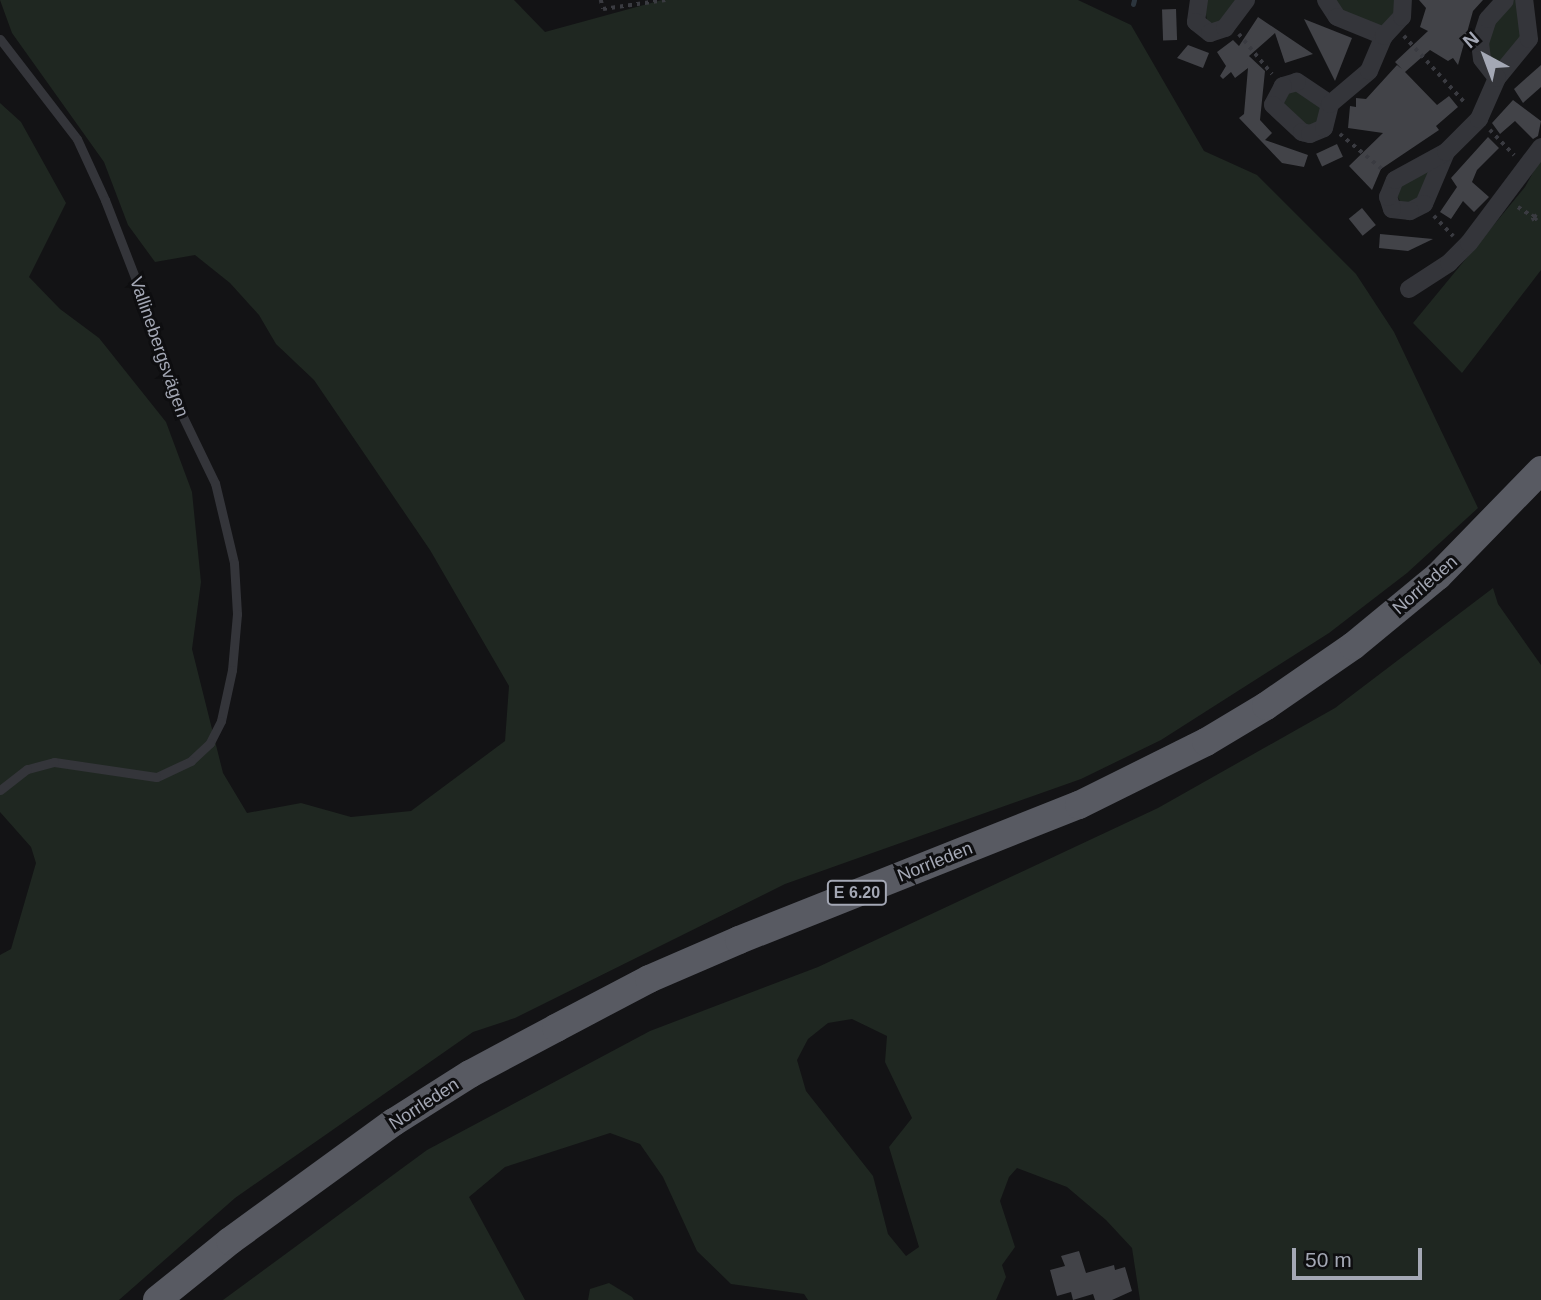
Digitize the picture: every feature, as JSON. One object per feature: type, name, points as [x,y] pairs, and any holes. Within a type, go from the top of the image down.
[{"type":"highway","name":"Norrleden","points":[[157,1300],[350,1153],[470,1074],[671,969],[1091,800],[1266,706],[1353,646],[1421,590],[1541,470]]},
{"type":"street","points":[[1199,0],[1195,16],[1201,29],[1214,33],[1230,23],[1247,0]]},
{"type":"street","points":[[1326,0],[1337,17],[1389,32]]},
{"type":"street","points":[[1330,104],[1301,83],[1283,86],[1273,105],[1285,120],[1310,134],[1327,124],[1330,104],[1368,71],[1389,32],[1402,18],[1403,0]]},
{"type":"street","points":[[1497,78],[1482,59],[1480,43],[1488,19],[1506,0]]},
{"type":"street","points":[[1446,152],[1423,205],[1410,211],[1392,209],[1388,193],[1395,180],[1446,152],[1479,119],[1497,78],[1529,39],[1524,0]]},
{"type":"street","points":[[1409,289],[1464,248],[1541,147]]},
{"type":"lane","name":"Vallinebergsvägen","points":[[0,39],[77,139],[105,200],[138,285],[169,388],[215,483],[234,563],[237,614],[232,670],[221,721],[210,743],[191,761],[156,777],[54,762],[27,769],[0,790]]},
{"type":"path","points":[[601,0],[603,9],[665,0]]},
{"type":"path","points":[[1230,23],[1283,86]]},
{"type":"path","points":[[1389,32],[1526,168]]},
{"type":"path","points":[[1327,124],[1395,180]]},
{"type":"path","points":[[1423,205],[1464,248]]},
{"type":"shaded area","points":[[0,0],[514,0],[545,32],[662,0],[1078,0],[1131,25],[1204,151],[1257,175],[1356,274],[1394,332],[1478,508],[1407,573],[1329,633],[1161,740],[1081,779],[785,884],[515,1018],[473,1032],[235,1198],[119,1300],[0,1300],[0,955],[11,949],[36,863],[31,847],[0,812],[0,103],[21,122],[66,203],[29,277],[60,309],[99,338],[166,422],[192,492],[201,582],[192,649],[223,773],[247,813],[301,803],[351,817],[411,811],[505,741],[509,686],[430,550],[314,380],[276,344],[259,315],[230,283],[195,255],[155,262],[128,225],[104,162],[12,33]]},
{"type":"shaded area","points":[[1204,0],[1242,0],[1232,14],[1208,29]]},
{"type":"shaded area","points":[[1328,0],[1399,0],[1399,7],[1384,32],[1334,11]]},
{"type":"shaded area","points":[[1512,0],[1519,0],[1527,36],[1497,65],[1484,54],[1486,34]]},
{"type":"shaded area","points":[[1291,88],[1327,111],[1309,130],[1278,100]]},
{"type":"shaded area","points":[[1541,158],[1541,270],[1462,373],[1413,323],[1525,187]]},
{"type":"shaded area","points":[[1437,162],[1427,195],[1403,207],[1394,190]]},
{"type":"shaded area","points":[[1493,588],[1498,604],[1541,665],[1541,1300],[1140,1300],[1132,1248],[1106,1220],[1067,1187],[1017,1168],[1009,1177],[1000,1201],[1015,1247],[1002,1265],[1006,1277],[996,1300],[808,1300],[804,1294],[731,1284],[697,1251],[663,1177],[640,1144],[610,1133],[505,1167],[469,1197],[525,1300],[223,1300],[427,1150],[650,1031],[818,967],[1158,808],[1335,708]],"holes":[[[852,1019],[887,1036],[885,1062],[912,1118],[889,1147],[919,1247],[906,1256],[888,1234],[873,1176],[806,1091],[797,1060],[808,1039],[828,1023]]]},
{"type":"shaded area","points":[[609,1283],[634,1300],[588,1300],[590,1289]]},
{"type":"building","points":[[1419,0],[1483,0],[1473,11],[1458,65],[1453,58],[1448,61],[1430,50],[1405,72],[1437,105],[1449,96],[1458,107],[1436,126],[1439,130],[1381,169],[1372,190],[1349,166],[1383,133],[1348,128],[1350,106],[1356,107],[1356,98],[1366,99],[1397,65],[1402,69],[1395,62],[1428,31],[1420,27],[1426,8]]},
{"type":"building","points":[[1162,9],[1176,9],[1177,40],[1163,40]]},
{"type":"building","points":[[1258,17],[1313,54],[1285,63],[1275,33],[1249,56],[1265,71],[1260,120],[1272,133],[1265,140],[1308,155],[1304,167],[1282,163],[1239,118],[1244,114],[1248,68],[1235,78],[1231,72],[1223,79],[1220,76],[1226,66],[1217,52],[1233,40],[1239,46]]},
{"type":"building","points":[[1304,19],[1352,38],[1335,81]]},
{"type":"building","points":[[1188,45],[1209,53],[1203,68],[1177,58]]},
{"type":"building","points":[[1541,65],[1541,87],[1523,103],[1514,89]]},
{"type":"building","points":[[1513,100],[1541,121],[1538,136],[1533,139],[1515,121],[1500,134],[1492,123]]},
{"type":"building","points":[[1488,137],[1499,148],[1477,170],[1472,182],[1489,197],[1474,212],[1463,201],[1451,219],[1440,212],[1457,187],[1451,178]]},
{"type":"building","points":[[1337,144],[1343,157],[1322,166],[1316,154]]},
{"type":"building","points":[[1362,208],[1376,225],[1363,236],[1349,219]]},
{"type":"building","points":[[1380,234],[1433,239],[1408,251],[1379,248]]},
{"type":"building","points":[[1079,1251],[1086,1273],[1114,1265],[1115,1270],[1125,1267],[1132,1291],[1112,1300],[1095,1300],[1093,1294],[1073,1300],[1071,1292],[1057,1296],[1050,1270],[1065,1266],[1061,1256]]},
{"type":"waterway","points":[[1133,4],[1134,0]]}]
